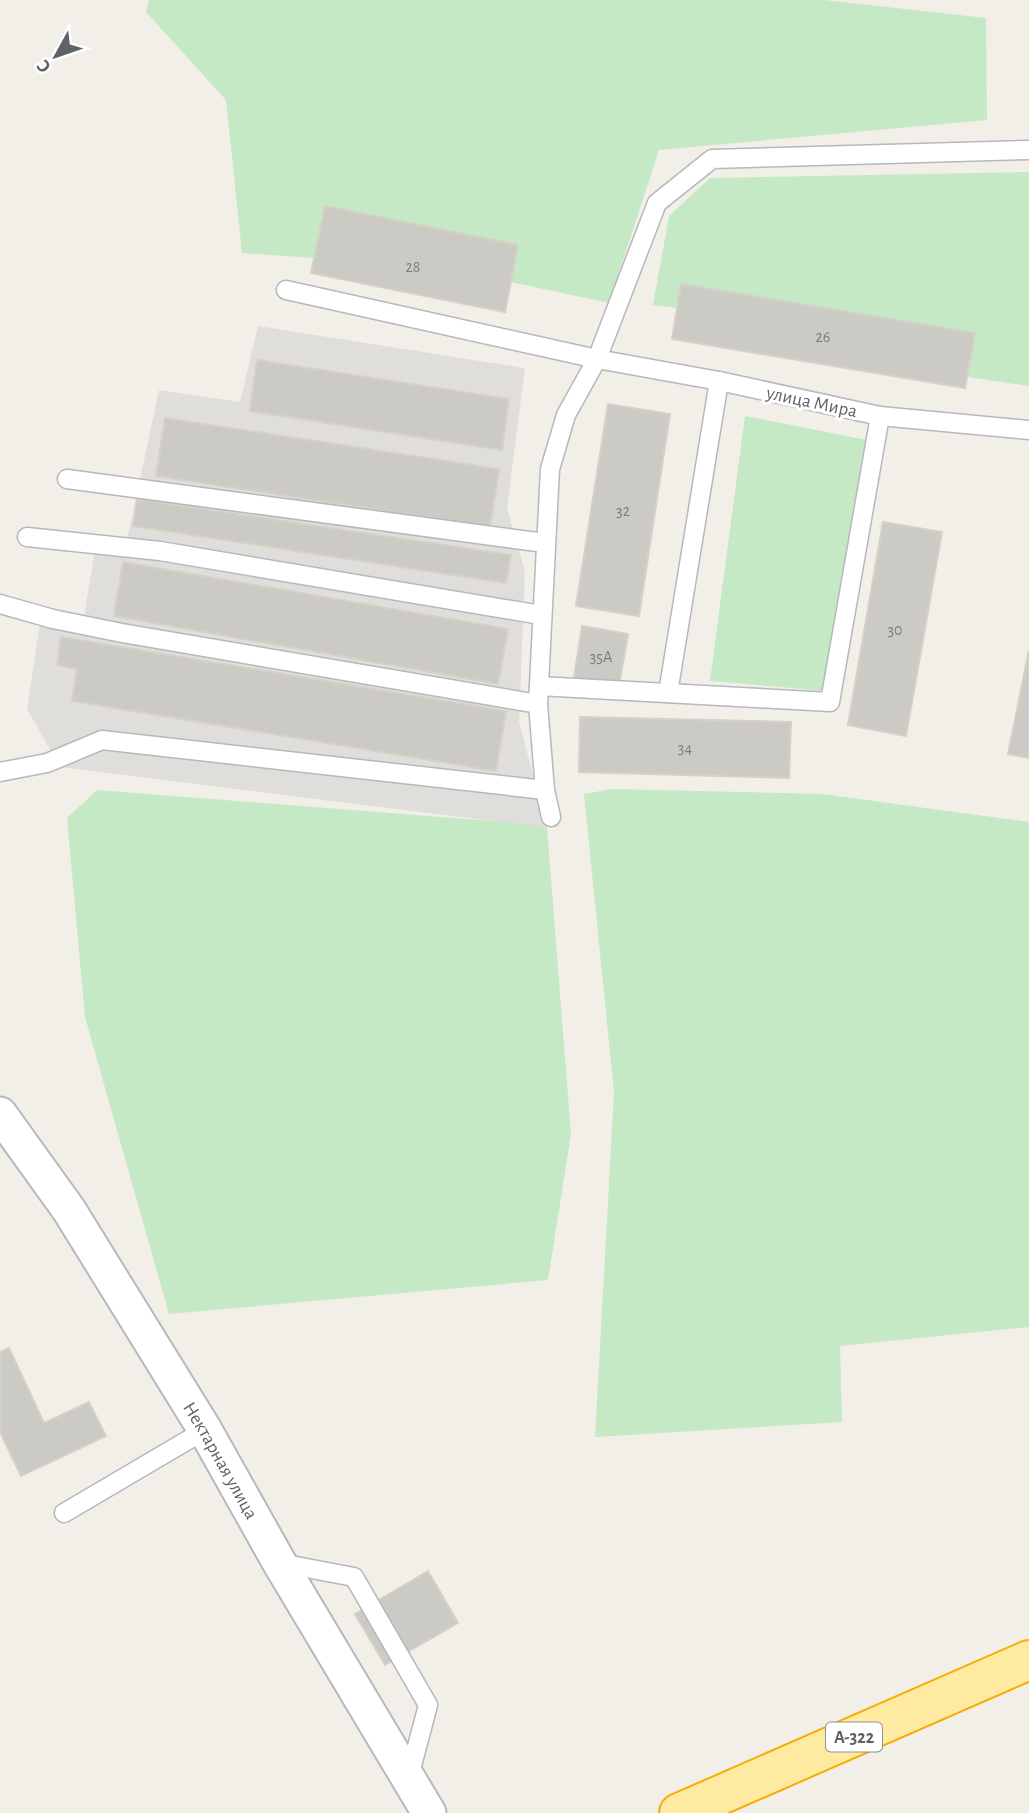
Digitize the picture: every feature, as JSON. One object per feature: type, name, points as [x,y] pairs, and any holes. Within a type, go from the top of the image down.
[{"type":"highway","name":"А-322","points":[[679,1813],[1029,1660]]},
{"type":"street","name":"Нектарная улица","points":[[0,1114],[69,1210],[205,1430],[279,1562],[429,1813]]},
{"type":"lane","points":[[551,817],[545,790],[538,705],[550,469],[566,415],[597,359],[657,204],[712,159],[1029,149]]},
{"type":"lane","name":"улица Мира","points":[[286,290],[597,359],[719,381],[880,416],[1029,430]]},
{"type":"lane","points":[[668,693],[719,381]]},
{"type":"lane","points":[[539,686],[830,702],[880,416]]},
{"type":"lane","points":[[67,479],[545,543]]},
{"type":"lane","points":[[27,537],[160,551],[541,615]]},
{"type":"lane","points":[[0,604],[53,619],[122,633],[538,705]]},
{"type":"lane","points":[[0,772],[47,763],[102,740],[545,790]]},
{"type":"lane","points":[[64,1513],[205,1430]]},
{"type":"lane","points":[[279,1562],[354,1577],[428,1705],[409,1777]]},
{"type":"shaded area","points":[[258,326],[525,368],[507,508],[525,571],[519,722],[547,828],[60,767],[27,709],[42,610],[84,617],[95,550],[128,536],[159,390],[240,402]]},
{"type":"green space","points":[[149,0],[824,0],[986,18],[987,120],[659,150],[609,303],[511,282],[325,206],[314,258],[242,253],[226,100],[146,12]]},
{"type":"green space","points":[[1029,172],[1029,386],[967,377],[974,333],[682,284],[677,308],[653,305],[669,216],[710,178]]},
{"type":"green space","points":[[745,416],[872,441],[828,691],[710,681]]},
{"type":"green space","points":[[612,789],[822,794],[1029,822],[1029,1327],[840,1346],[842,1422],[595,1437],[614,1092],[584,794]]},
{"type":"green space","points":[[97,790],[529,824],[547,828],[571,1134],[548,1280],[169,1314],[85,1017],[67,818]]},
{"type":"building","points":[[325,206],[518,245],[505,312],[311,273]]},
{"type":"building","points":[[681,284],[975,333],[965,388],[672,339]]},
{"type":"building","points":[[257,360],[509,399],[502,450],[250,411]]},
{"type":"building","points":[[608,404],[670,414],[639,616],[576,606]]},
{"type":"building","points":[[165,418],[499,469],[490,527],[156,476]]},
{"type":"building","points":[[137,499],[511,555],[506,583],[133,526]]},
{"type":"building","points":[[883,522],[942,532],[906,736],[848,725]]},
{"type":"building","points":[[123,562],[508,629],[498,684],[114,616]]},
{"type":"building","points":[[582,626],[628,634],[619,685],[574,678]]},
{"type":"building","points":[[61,637],[506,711],[496,771],[72,701],[77,669],[57,665]]},
{"type":"building","points":[[1029,650],[1029,758],[1008,754]]},
{"type":"building","points":[[580,717],[791,722],[789,778],[579,772]]},
{"type":"building","points":[[9,1348],[44,1423],[89,1402],[106,1436],[21,1476],[0,1432],[0,1352]]},
{"type":"building","points":[[428,1571],[458,1623],[385,1665],[355,1614]]}]
